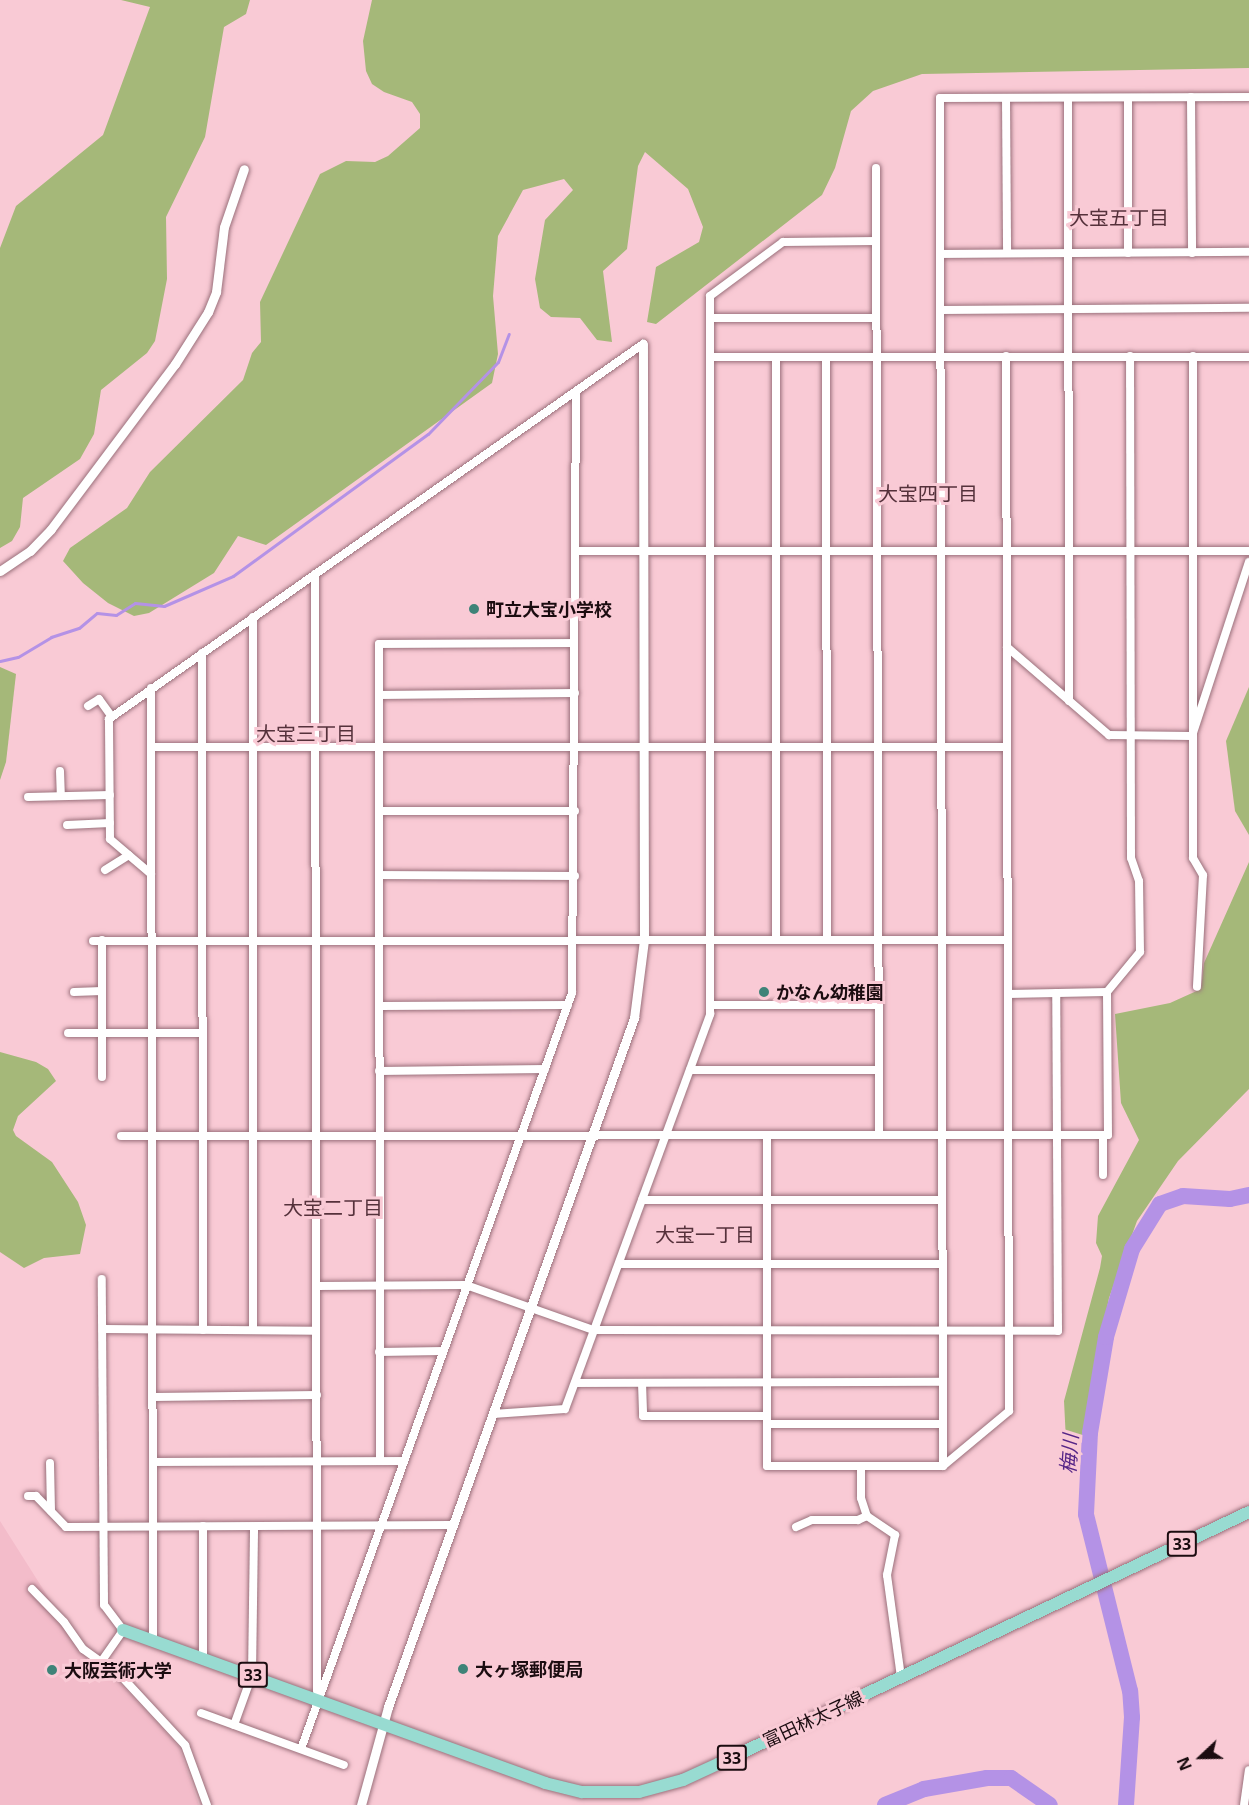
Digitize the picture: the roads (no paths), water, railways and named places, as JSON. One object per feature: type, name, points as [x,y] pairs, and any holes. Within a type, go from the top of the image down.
[{"type":"main road","name":"富田林太子線","points":[[123,1630],[564,1789],[639,1792],[683,1780],[1249,1512]]},
{"type":"street","points":[[1191,97],[1192,253]]},
{"type":"street","points":[[943,1466],[940,99],[1249,97]]},
{"type":"street","points":[[1005,98],[1006,253]]},
{"type":"street","points":[[1068,98],[1069,701]]},
{"type":"street","points":[[1128,98],[1128,253]]},
{"type":"street","points":[[876,168],[879,1135]]},
{"type":"street","points":[[0,571],[30,551],[51,529],[175,364],[208,312],[216,292],[227,216],[244,169]]},
{"type":"street","points":[[493,1414],[565,1409],[690,1070],[711,1005],[710,296],[783,242],[876,241]]},
{"type":"street","points":[[940,254],[1249,252]]},
{"type":"street","points":[[940,310],[1249,308]]},
{"type":"street","points":[[711,318],[876,318]]},
{"type":"street","points":[[151,874],[110,838],[109,719],[643,344]]},
{"type":"street","points":[[361,1805],[382,1725],[451,1526],[531,1310],[634,1018],[644,940],[643,344]]},
{"type":"street","points":[[767,1136],[767,1466],[943,1466],[1009,1411],[1006,356]]},
{"type":"street","points":[[121,1136],[153,1134],[1108,1135],[1107,992],[1140,952],[1139,881],[1131,858],[1130,356]]},
{"type":"street","points":[[1193,356],[1193,858],[1203,875],[1197,987]]},
{"type":"street","points":[[711,357],[1249,357]]},
{"type":"street","points":[[776,357],[776,940]]},
{"type":"street","points":[[826,357],[827,940]]},
{"type":"street","points":[[301,1749],[575,980],[576,392]]},
{"type":"street","points":[[575,551],[1249,551]]},
{"type":"street","points":[[1192,736],[1249,561]]},
{"type":"street","points":[[315,574],[317,1699]]},
{"type":"street","points":[[252,617],[253,1330]]},
{"type":"street","points":[[380,1461],[379,644],[574,643]]},
{"type":"street","points":[[1007,647],[1109,735],[1192,736]]},
{"type":"street","points":[[202,653],[203,1330]]},
{"type":"street","points":[[151,688],[153,1639]]},
{"type":"street","points":[[379,695],[575,693]]},
{"type":"street","points":[[88,706],[99,699],[112,717]]},
{"type":"street","points":[[152,747],[1007,747]]},
{"type":"street","points":[[60,771],[61,796]]},
{"type":"street","points":[[28,797],[110,795]]},
{"type":"street","points":[[379,811],[575,811]]},
{"type":"street","points":[[68,825],[110,823]]},
{"type":"street","points":[[105,870],[129,855]]},
{"type":"street","points":[[379,875],[575,876]]},
{"type":"street","points":[[102,1077],[102,991],[97,940],[1008,940]]},
{"type":"street","points":[[74,992],[102,991]]},
{"type":"street","points":[[1008,994],[1107,992]]},
{"type":"street","points":[[316,1286],[466,1285],[531,1310],[593,1330],[1058,1331],[1056,993]]},
{"type":"street","points":[[380,1006],[568,1005]]},
{"type":"street","points":[[711,1005],[878,1005]]},
{"type":"street","points":[[68,1033],[202,1033]]},
{"type":"street","points":[[379,1071],[544,1069]]},
{"type":"street","points":[[690,1070],[879,1070]]},
{"type":"street","points":[[1103,1135],[1103,1175]]},
{"type":"street","points":[[642,1200],[942,1200]]},
{"type":"street","points":[[619,1264],[943,1264]]},
{"type":"street","points":[[101,1662],[123,1630],[104,1605],[102,1279]]},
{"type":"street","points":[[103,1329],[316,1331]]},
{"type":"street","points":[[379,1352],[443,1351]]},
{"type":"street","points":[[575,1383],[942,1382]]},
{"type":"street","points":[[642,1383],[643,1416],[942,1424]]},
{"type":"street","points":[[153,1397],[317,1395]]},
{"type":"street","points":[[153,1462],[403,1461]]},
{"type":"street","points":[[50,1463],[51,1511]]},
{"type":"street","points":[[861,1467],[861,1498],[867,1516],[895,1535],[887,1575],[901,1677]]},
{"type":"street","points":[[28,1496],[36,1496],[66,1527],[451,1526]]},
{"type":"street","points":[[795,1527],[812,1521],[858,1520],[867,1516]]},
{"type":"street","points":[[203,1657],[204,1526]]},
{"type":"street","points":[[234,1725],[252,1675],[254,1527]]},
{"type":"street","points":[[32,1589],[64,1622],[83,1649],[122,1677],[185,1745],[207,1805]]},
{"type":"street","points":[[201,1713],[344,1765]]},
{"type":"street","points":[[1244,1805],[1249,1770]]},
{"type":"waterway","points":[[0,661],[18,657],[51,637],[79,628],[97,613],[116,615],[135,603],[164,606],[233,576],[428,434],[498,362],[509,334]]},
{"type":"waterway","name":"梅川","points":[[1126,1805],[1132,1717],[1130,1691],[1086,1514],[1090,1433],[1106,1337],[1132,1249],[1160,1204],[1183,1196],[1230,1199],[1249,1195]]},
{"type":"waterway","name":"梅川","points":[[885,1805],[924,1789],[987,1778],[1011,1778],[1050,1805]]},
{"type":"place","name":"町立大宝小学校","points":[[474,609]]},
{"type":"place","name":"かなん幼稚園","points":[[764,992]]},
{"type":"place","name":"大ヶ塚郵便局","points":[[463,1669]]},
{"type":"place","name":"大阪芸術大学","points":[[52,1670]]},
{"type":"district","name":"大宝五丁目","points":[[1119,217]]},
{"type":"district","name":"大宝四丁目","points":[[928,493]]},
{"type":"district","name":"大宝三丁目","points":[[306,733]]},
{"type":"district","name":"大宝二丁目","points":[[333,1207]]},
{"type":"district","name":"大宝一丁目","points":[[705,1234]]}]
